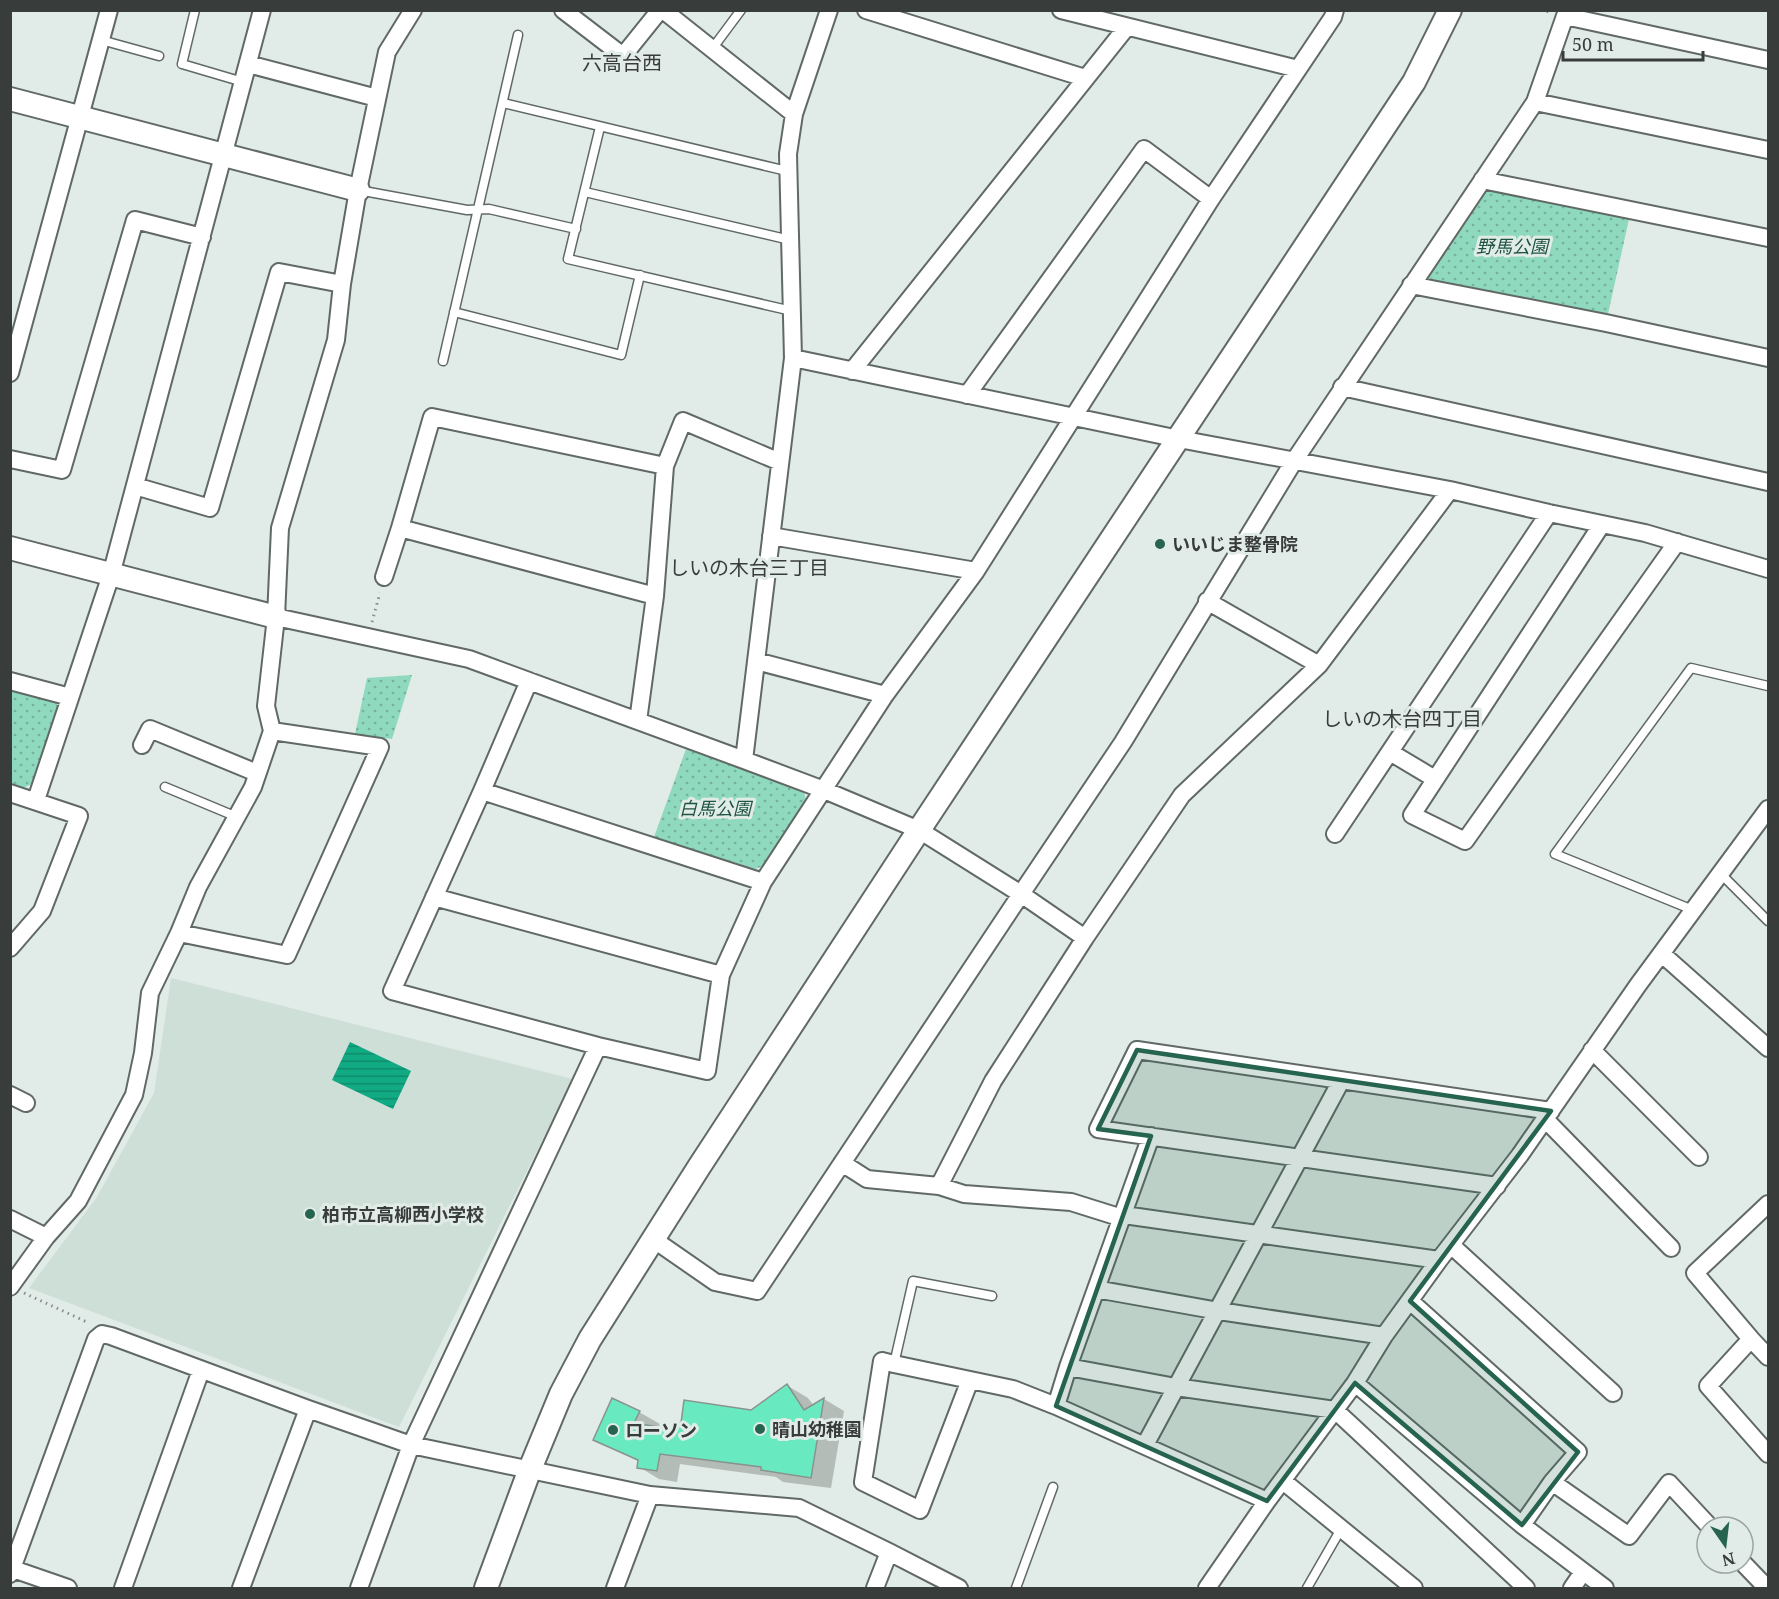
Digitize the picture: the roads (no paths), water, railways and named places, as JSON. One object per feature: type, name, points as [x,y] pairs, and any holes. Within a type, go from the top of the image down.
[{"type":"street","points":[[10,373],[109,10]]},
{"type":"street","points":[[36,800],[111,575],[262,10]]},
{"type":"street","points":[[10,1287],[46,1237],[78,1201],[135,1095],[143,1053],[150,993],[198,887],[253,787],[272,731],[266,706],[276,617],[279,528],[336,340],[342,284],[358,190],[387,52],[413,10]]},
{"type":"street","points":[[563,10],[623,56],[661,10],[794,114]]},
{"type":"street","points":[[744,760],[793,358],[788,154],[794,114],[829,10]]},
{"type":"street","points":[[866,10],[1085,78]]},
{"type":"street","points":[[1061,10],[1125,28],[1298,69]]},
{"type":"street","points":[[529,681],[392,991],[598,1046],[707,1071],[721,975],[763,882],[885,695],[976,571],[1211,199],[1333,17],[1335,10]]},
{"type":"street","points":[[486,1588],[530,1469],[561,1394],[590,1339],[919,830],[1414,82],[1450,10]]},
{"type":"street","points":[[653,1239],[715,1282],[757,1291],[1123,742],[1294,460],[1535,102],[1565,15],[1768,60]]},
{"type":"street","points":[[852,371],[1125,28]]},
{"type":"street","points":[[248,64],[376,98]]},
{"type":"street","points":[[10,99],[358,190]]},
{"type":"street","points":[[1535,102],[1768,150]]},
{"type":"street","points":[[967,395],[1144,149],[1211,199]]},
{"type":"street","points":[[1482,180],[1768,238]]},
{"type":"street","points":[[10,459],[62,470],[135,220],[202,237]]},
{"type":"street","points":[[135,486],[210,508],[279,272],[342,284]]},
{"type":"street","points":[[1411,285],[1606,323],[1768,358]]},
{"type":"street","points":[[793,358],[1179,440],[1450,490],[1677,542],[1768,569]]},
{"type":"street","points":[[1342,387],[1768,482]]},
{"type":"street","points":[[384,577],[432,417],[665,466]]},
{"type":"street","points":[[638,721],[655,596],[665,466],[683,421],[780,462]]},
{"type":"street","points":[[939,1186],[993,1081],[1182,795],[1319,666],[1450,490]]},
{"type":"street","points":[[1335,834],[1548,513]]},
{"type":"street","points":[[1602,524],[1412,815],[1465,841],[1677,542]]},
{"type":"street","points":[[400,528],[655,596]]},
{"type":"street","points":[[771,536],[976,571]]},
{"type":"street","points":[[10,548],[276,617],[469,659],[824,790],[919,830],[1086,938]]},
{"type":"street","points":[[1207,601],[1319,666]]},
{"type":"street","points":[[756,661],[885,695]]},
{"type":"street","points":[[10,681],[70,697]]},
{"type":"street","points":[[142,745],[150,729],[257,773]]},
{"type":"street","points":[[179,933],[287,955],[380,747],[272,731]]},
{"type":"street","points":[[1390,752],[1435,779]]},
{"type":"street","points":[[482,791],[763,882]]},
{"type":"street","points":[[10,793],[79,816],[42,911],[10,948]]},
{"type":"street","points":[[1207,1588],[1267,1501],[1355,1383],[1384,1336],[1497,1186],[1592,1050],[1768,809]]},
{"type":"street","points":[[434,897],[721,975]]},
{"type":"street","points":[[1662,954],[1768,1048]]},
{"type":"street","points":[[359,1588],[411,1445],[598,1046]]},
{"type":"street","points":[[1497,1186],[1098,1129],[1137,1050],[1548,1115],[1671,1248]]},
{"type":"street","points":[[1592,1050],[1699,1157]]},
{"type":"street","points":[[1145,1445],[1341,1081]]},
{"type":"street","points":[[10,1095],[26,1103]]},
{"type":"street","points":[[1056,1406],[1151,1136]]},
{"type":"street","points":[[843,1163],[867,1179],[939,1186],[964,1194],[1071,1202],[1123,1216],[1439,1260]]},
{"type":"street","points":[[1768,1204],[1695,1273],[1768,1357]]},
{"type":"street","points":[[10,1219],[46,1237]]},
{"type":"street","points":[[1451,1245],[1613,1393]]},
{"type":"street","points":[[1096,1289],[1219,1311],[1384,1336]]},
{"type":"street","points":[[1410,1301],[1578,1452],[1552,1482],[1522,1525]]},
{"type":"street","points":[[68,1588],[12,1571],[96,1339],[102,1334],[411,1445],[650,1495],[799,1508],[959,1588]]},
{"type":"street","points":[[1751,1339],[1708,1386],[1768,1454]]},
{"type":"street","points":[[970,1380],[920,1510],[863,1482],[882,1361],[1013,1389],[1145,1445],[1267,1501]]},
{"type":"street","points":[[1068,1367],[1176,1387],[1335,1410],[1526,1588]]},
{"type":"street","points":[[123,1588],[201,1370]]},
{"type":"street","points":[[1355,1383],[1522,1525],[1605,1588]]},
{"type":"street","points":[[241,1588],[308,1409]]},
{"type":"street","points":[[1282,1481],[1414,1588]]},
{"type":"street","points":[[1552,1482],[1629,1536],[1669,1483],[1699,1515]]},
{"type":"street","points":[[615,1588],[650,1495]]},
{"type":"street","points":[[875,1588],[889,1552]]},
{"type":"street","points":[[1572,1588],[1583,1572]]},
{"type":"street","points":[[1755,1575],[1767,1588]]},
{"type":"lane","points":[[195,10],[182,64],[243,82]]},
{"type":"lane","points":[[712,49],[741,10]]},
{"type":"lane","points":[[442,361],[518,35]]},
{"type":"lane","points":[[101,40],[159,56]]},
{"type":"lane","points":[[503,103],[600,128],[788,171]]},
{"type":"lane","points":[[600,128],[568,259],[792,311]]},
{"type":"lane","points":[[358,190],[467,210],[489,209],[576,229]]},
{"type":"lane","points":[[585,192],[789,240]]},
{"type":"lane","points":[[454,312],[621,355],[640,275]]},
{"type":"lane","points":[[1693,910],[1555,854],[1691,668],[1768,686]]},
{"type":"lane","points":[[165,787],[238,817]]},
{"type":"lane","points":[[1721,874],[1768,921]]},
{"type":"lane","points":[[894,1364],[913,1281],[992,1296]]},
{"type":"lane","points":[[1016,1588],[1053,1486]]},
{"type":"lane","points":[[1307,1588],[1341,1529]]},
{"type":"place","name":"いいじま整骨院","points":[[1160,544]]},
{"type":"place","name":"柏市立高柳西小学校","points":[[310,1214]]},
{"type":"place","name":"晴山幼稚園","points":[[760,1429]]},
{"type":"place","name":"ローソン","points":[[613,1430]]},
{"type":"district","name":"六高台西","points":[[622,62]]},
{"type":"district","name":"しいの木台三丁目","points":[[749,567]]},
{"type":"district","name":"しいの木台四丁目","points":[[1402,718]]},
{"type":"park label","name":"野馬公園","points":[[1512,246]]},
{"type":"park label","name":"白馬公園","points":[[715,808]]}]
